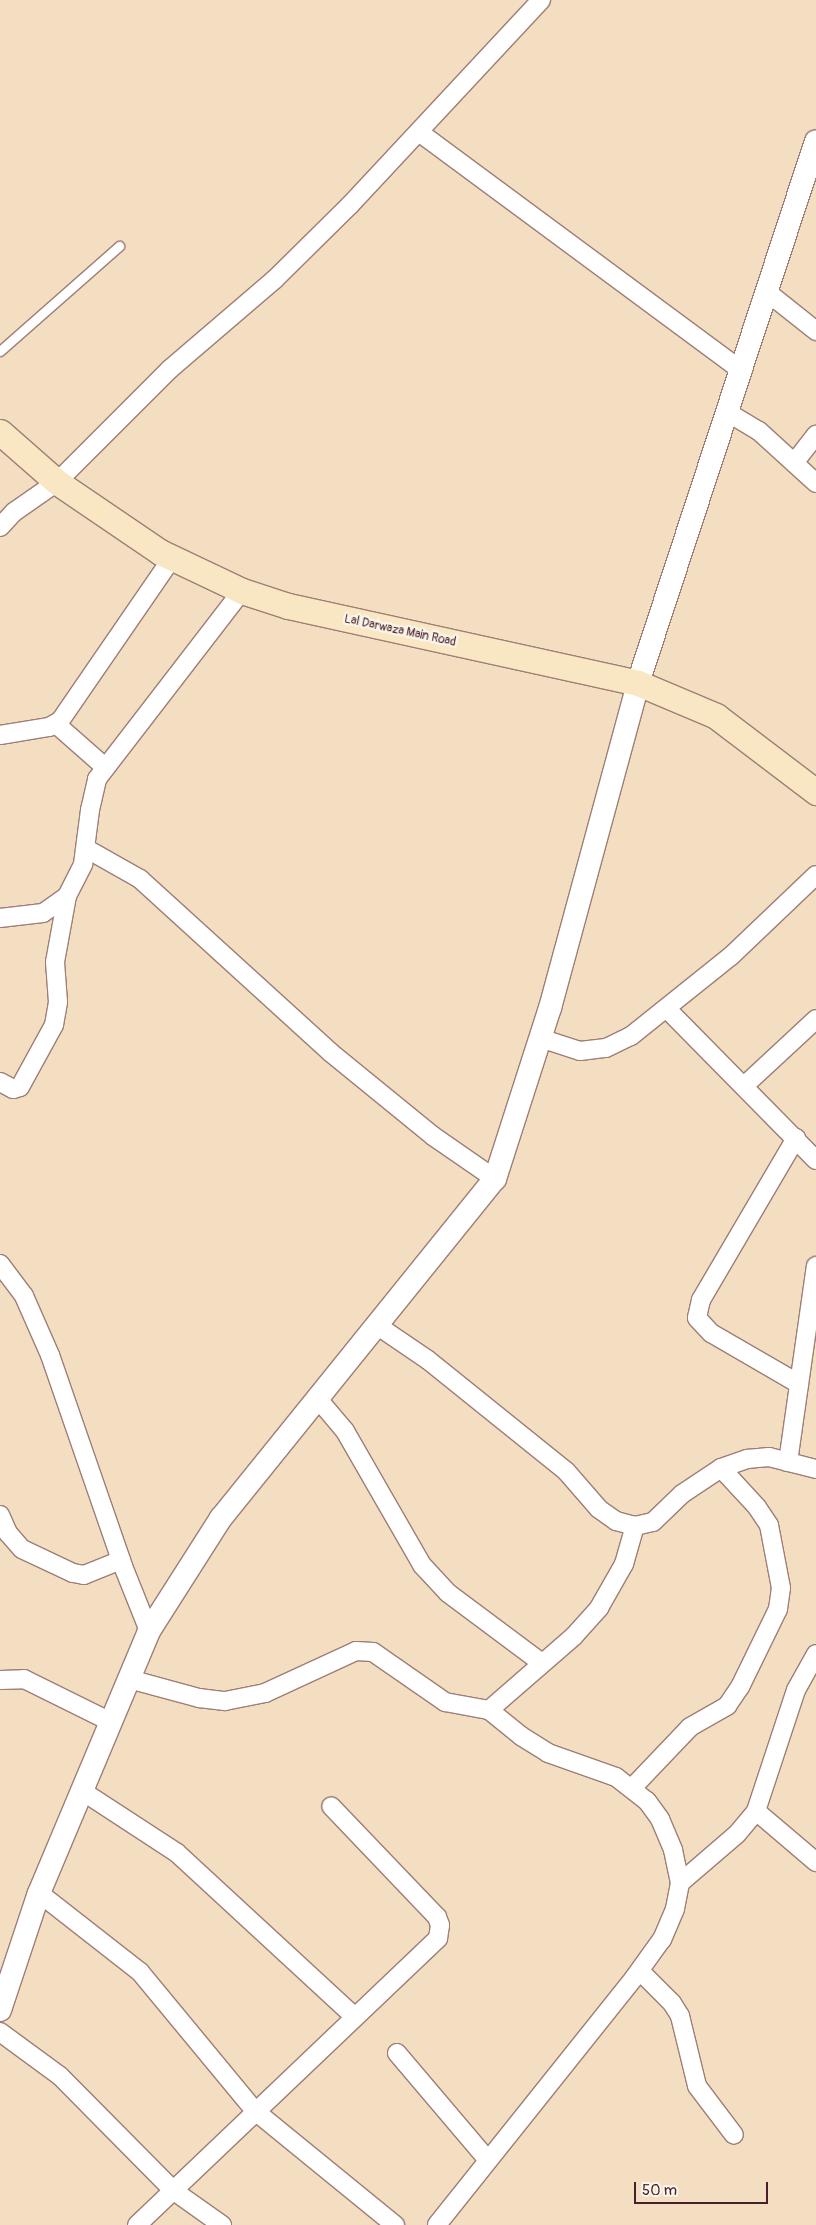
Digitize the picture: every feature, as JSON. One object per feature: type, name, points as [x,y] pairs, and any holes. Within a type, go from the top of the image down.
[{"type":"main road","name":"Lal Darwaza Main Road","points":[[0,432],[57,482],[172,558],[242,591],[288,606],[638,683],[716,716],[816,792]]},
{"type":"street","points":[[0,527],[14,512],[57,482],[170,370],[282,272],[419,132],[541,0]]},
{"type":"street","points":[[419,132],[741,370]]},
{"type":"street","points":[[0,2010],[39,1893],[150,1631],[221,1518],[495,1179],[540,1038],[638,683],[815,148]]},
{"type":"street","points":[[767,292],[816,331]]},
{"type":"street","points":[[727,412],[759,431],[816,483]]},
{"type":"street","points":[[794,463],[816,435]]},
{"type":"street","points":[[0,735],[56,724],[172,558]]},
{"type":"street","points":[[0,918],[43,913],[67,896],[76,883],[87,849],[92,793],[105,767],[242,591]]},
{"type":"street","points":[[56,724],[105,767]]},
{"type":"street","points":[[87,849],[140,879],[330,1052],[433,1136],[495,1179]]},
{"type":"street","points":[[540,1038],[580,1051],[606,1048],[632,1036],[668,1009],[738,950],[816,875]]},
{"type":"street","points":[[0,1082],[13,1089],[20,1087],[54,1024],[58,1002],[55,962],[67,896]]},
{"type":"street","points":[[668,1009],[816,1160]]},
{"type":"street","points":[[744,1086],[816,1019]]},
{"type":"street","points":[[796,1138],[700,1300],[697,1318],[711,1333],[799,1384]]},
{"type":"street","points":[[0,1264],[24,1296],[50,1355],[121,1560],[150,1631]]},
{"type":"street","points":[[788,1462],[816,1266]]},
{"type":"street","points":[[378,1326],[428,1360],[566,1471],[599,1509],[616,1521],[635,1526],[653,1522],[682,1494],[721,1468],[747,1459],[769,1457],[816,1469]]},
{"type":"street","points":[[318,1400],[345,1431],[422,1565],[448,1592],[542,1663]]},
{"type":"street","points":[[632,1788],[690,1728],[728,1706],[740,1687],[778,1609],[781,1588],[769,1525],[757,1507],[721,1468]]},
{"type":"street","points":[[0,1515],[8,1533],[22,1549],[73,1573],[84,1574],[121,1560]]},
{"type":"street","points":[[488,1710],[542,1663],[599,1608],[624,1564],[635,1526]]},
{"type":"street","points":[[129,1679],[199,1698],[225,1702],[248,1699],[320,1670],[348,1654],[364,1650],[373,1652],[445,1702],[488,1710],[521,1736],[548,1752],[593,1767],[632,1788],[660,1819],[673,1850],[680,1883],[675,1909],[662,1939],[640,1971],[487,2159],[437,2225]]},
{"type":"street","points":[[680,1883],[738,1834],[756,1811],[796,1690],[816,1654]]},
{"type":"street","points":[[0,1680],[24,1680],[111,1722]]},
{"type":"street","points":[[82,1791],[177,1853],[355,2017]]},
{"type":"street","points":[[138,2225],[438,1938],[440,1924],[437,1917],[331,1806]]},
{"type":"street","points":[[756,1811],[816,1862]]},
{"type":"street","points":[[39,1893],[140,1972],[255,2111],[395,2225]]},
{"type":"street","points":[[640,1971],[672,2003],[680,2016],[697,2086],[734,2135]]},
{"type":"street","points":[[0,2032],[60,2076],[174,2191],[222,2225]]},
{"type":"street","points":[[397,2053],[487,2159]]},
{"type":"lane","points":[[0,351],[119,246]]}]
